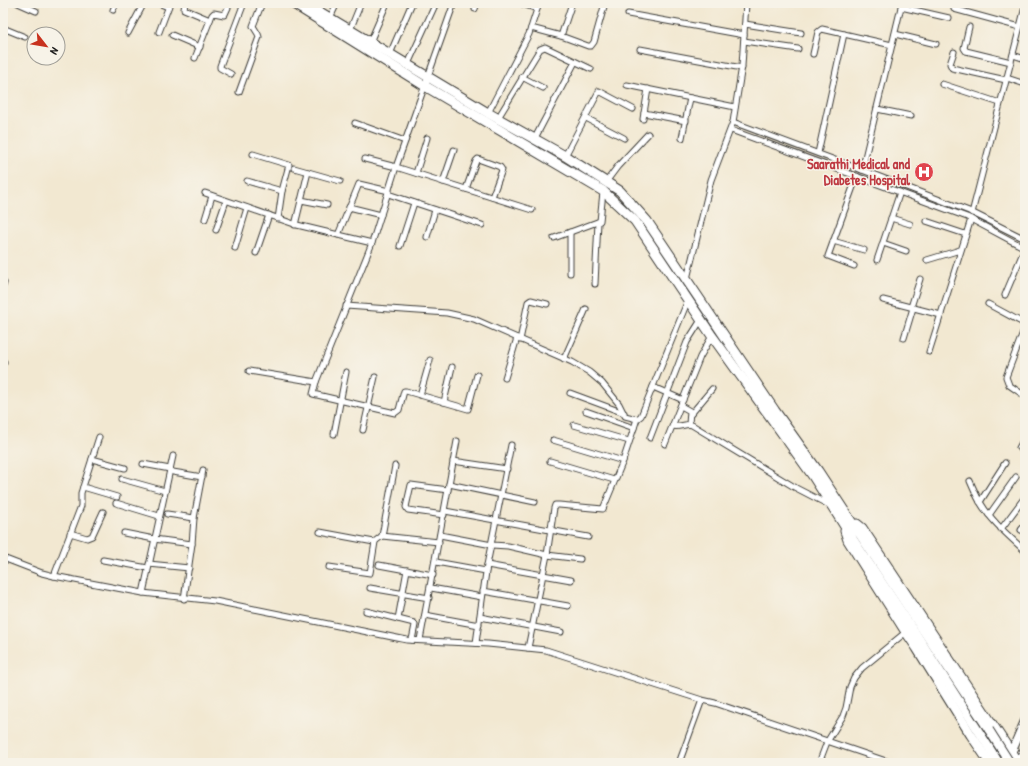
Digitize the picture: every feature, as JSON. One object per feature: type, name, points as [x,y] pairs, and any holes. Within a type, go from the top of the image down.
[{"type":"highway","points":[[292,3],[425,86],[605,186],[620,191],[647,221],[775,411],[818,471],[855,534]]},
{"type":"highway","points":[[310,4],[330,18],[488,113],[565,156],[605,186],[635,222],[712,336],[813,476],[832,506],[846,521],[862,528],[1018,763]]},
{"type":"highway","points":[[846,521],[848,540],[906,632],[918,648],[970,735],[990,763]]},
{"type":"highway","points":[[1005,763],[1011,753]]},
{"type":"main road","points":[[855,534],[1010,763]]},
{"type":"main road","points":[[855,534],[999,763]]},
{"type":"main road","points":[[1011,753],[1025,721]]},
{"type":"main road","points":[[1018,763],[1025,749]]},
{"type":"street","points":[[18,3],[36,10]]},
{"type":"street","points":[[114,10],[116,3]]},
{"type":"street","points":[[128,33],[144,3]]},
{"type":"street","points":[[158,3],[169,5],[159,32]]},
{"type":"street","points":[[185,3],[184,9],[210,20]]},
{"type":"street","points":[[195,58],[214,13],[226,14],[230,3]]},
{"type":"street","points":[[231,74],[220,68],[220,66],[244,3]]},
{"type":"street","points":[[239,92],[259,37],[253,26],[262,3]]},
{"type":"street","points":[[330,18],[336,3]]},
{"type":"street","points":[[350,30],[361,3]]},
{"type":"street","points":[[370,42],[387,3]]},
{"type":"street","points":[[390,54],[412,3]]},
{"type":"street","points":[[408,64],[436,3]]},
{"type":"street","points":[[454,3],[396,167],[372,243],[316,382],[313,394],[397,412],[404,391],[420,394],[468,408],[476,375]]},
{"type":"street","points":[[475,9],[477,3]]},
{"type":"street","points":[[520,3],[537,9]]},
{"type":"street","points":[[488,113],[531,28],[539,3]]},
{"type":"street","points":[[561,36],[572,3]]},
{"type":"street","points":[[531,28],[591,46],[594,42],[605,3]]},
{"type":"street","points":[[687,280],[711,180],[733,122],[742,68],[746,3]]},
{"type":"street","points":[[862,170],[902,5],[950,18]]},
{"type":"street","points":[[954,9],[1022,25]]},
{"type":"street","points":[[972,213],[1025,9]]},
{"type":"street","points":[[628,14],[744,35]]},
{"type":"street","points":[[745,24],[801,33]]},
{"type":"street","points":[[3,28],[25,37]]},
{"type":"street","points":[[969,28],[964,48],[966,51],[1011,62]]},
{"type":"street","points":[[813,54],[818,32],[820,30],[892,45]]},
{"type":"street","points":[[818,153],[844,34]]},
{"type":"street","points":[[895,34],[936,44]]},
{"type":"street","points":[[172,35],[200,47]]},
{"type":"street","points":[[744,41],[798,49]]},
{"type":"street","points":[[498,118],[542,47],[545,47],[591,69]]},
{"type":"street","points":[[640,49],[742,68]]},
{"type":"street","points":[[954,52],[950,64],[952,68],[1025,84]]},
{"type":"street","points":[[1013,55],[1025,59]]},
{"type":"street","points":[[535,138],[575,62]]},
{"type":"street","points":[[522,77],[543,88]]},
{"type":"street","points":[[942,84],[1000,103]]},
{"type":"street","points":[[627,85],[735,107]]},
{"type":"street","points":[[643,119],[648,89]]},
{"type":"street","points":[[565,156],[599,91],[633,109]]},
{"type":"street","points":[[682,138],[690,98]]},
{"type":"street","points":[[877,109],[911,116]]},
{"type":"street","points":[[644,113],[686,121]]},
{"type":"street","points":[[586,118],[624,138]]},
{"type":"street","points":[[733,122],[818,153],[972,213],[1025,239]]},
{"type":"street","points":[[355,123],[405,141]]},
{"type":"street","points":[[731,130],[971,219],[1025,248],[1005,295]]},
{"type":"street","points":[[595,284],[598,222],[601,218],[605,186],[618,166],[648,134]]},
{"type":"street","points":[[416,173],[427,138]]},
{"type":"street","points":[[443,182],[454,150]]},
{"type":"street","points":[[253,154],[289,165],[282,191],[278,219]]},
{"type":"street","points":[[365,159],[416,173],[532,210]]},
{"type":"street","points":[[466,189],[478,159],[500,167],[502,170],[492,197]]},
{"type":"street","points":[[294,168],[340,181]]},
{"type":"street","points":[[295,225],[308,172]]},
{"type":"street","points":[[854,266],[829,257],[828,253],[857,176]]},
{"type":"street","points":[[246,181],[282,191]]},
{"type":"street","points":[[338,235],[360,184],[389,192],[414,203],[482,225]]},
{"type":"street","points":[[876,260],[900,192]]},
{"type":"street","points":[[206,194],[295,225],[372,243]]},
{"type":"street","points":[[205,219],[212,196]]},
{"type":"street","points":[[301,200],[327,205]]},
{"type":"street","points":[[216,230],[226,201]]},
{"type":"street","points":[[400,246],[414,203]]},
{"type":"street","points":[[349,207],[381,215]]},
{"type":"street","points":[[235,248],[247,208]]},
{"type":"street","points":[[427,237],[435,210]]},
{"type":"street","points":[[256,253],[269,215]]},
{"type":"street","points":[[891,218],[910,224]]},
{"type":"street","points":[[929,352],[965,234],[971,219]]},
{"type":"street","points":[[926,221],[965,234]]},
{"type":"street","points":[[554,238],[598,222]]},
{"type":"street","points":[[570,232],[570,273]]},
{"type":"street","points":[[833,241],[864,250]]},
{"type":"street","points":[[882,243],[906,251]]},
{"type":"street","points":[[927,260],[960,250]]},
{"type":"street","points":[[904,338],[920,279]]},
{"type":"street","points":[[505,378],[519,339],[528,302],[531,300],[547,304]]},
{"type":"street","points":[[528,648],[547,554],[555,505],[603,509],[623,461],[637,419],[642,416],[688,300]]},
{"type":"street","points":[[883,300],[941,315]]},
{"type":"street","points":[[988,304],[1025,324]]},
{"type":"street","points":[[346,306],[452,314],[474,320],[564,359],[589,372],[619,404],[628,417],[637,419]]},
{"type":"street","points":[[564,359],[586,309]]},
{"type":"street","points":[[650,438],[689,339],[701,320]]},
{"type":"street","points":[[1025,327],[1006,377],[1009,385],[1025,396]]},
{"type":"street","points":[[666,444],[702,354],[712,336]]},
{"type":"street","points":[[420,394],[430,360]]},
{"type":"street","points":[[444,402],[452,367]]},
{"type":"street","points":[[249,371],[316,382]]},
{"type":"street","points":[[334,434],[346,372]]},
{"type":"street","points":[[363,430],[374,377]]},
{"type":"street","points":[[653,387],[683,400]]},
{"type":"street","points":[[689,424],[691,414],[712,389]]},
{"type":"street","points":[[570,393],[624,413]]},
{"type":"street","points":[[681,406],[688,409],[691,414]]},
{"type":"street","points":[[586,411],[634,428]]},
{"type":"street","points":[[673,426],[676,427],[689,424],[796,488],[832,506]]},
{"type":"street","points":[[574,425],[629,442]]},
{"type":"street","points":[[1019,448],[1025,436]]},
{"type":"street","points":[[54,576],[81,506],[81,493],[99,437]]},
{"type":"street","points":[[553,440],[623,461]]},
{"type":"street","points":[[420,640],[436,562],[457,441]]},
{"type":"street","points":[[476,643],[487,568],[511,445]]},
{"type":"street","points":[[143,594],[159,516],[172,471],[173,456]]},
{"type":"street","points":[[92,459],[125,468]]},
{"type":"street","points":[[453,461],[507,468]]},
{"type":"street","points":[[550,461],[614,480]]},
{"type":"street","points":[[980,502],[1005,463]]},
{"type":"street","points":[[143,464],[202,477]]},
{"type":"street","points":[[329,567],[370,573],[375,542],[382,536],[394,466]]},
{"type":"street","points":[[184,599],[192,544],[194,518],[203,470]]},
{"type":"street","points":[[989,515],[1016,477]]},
{"type":"street","points":[[122,479],[165,491]]},
{"type":"street","points":[[970,482],[980,502],[989,515],[1025,550]]},
{"type":"street","points":[[535,502],[502,495],[448,487],[411,485],[406,508],[408,510],[497,520],[588,537]]},
{"type":"street","points":[[83,486],[159,516]]},
{"type":"street","points":[[1002,529],[1025,497]]},
{"type":"street","points":[[70,533],[90,538],[103,512]]},
{"type":"street","points":[[167,514],[194,518]]},
{"type":"street","points":[[1021,530],[1025,525]]},
{"type":"street","points":[[320,532],[375,542]]},
{"type":"street","points":[[124,533],[192,544]]},
{"type":"street","points":[[382,536],[439,542]]},
{"type":"street","points":[[440,536],[580,559]]},
{"type":"street","points":[[3,558],[54,576],[143,594],[215,601],[412,640],[476,643],[546,650],[702,700],[715,702],[827,742],[892,763]]},
{"type":"street","points":[[103,560],[148,566],[189,568]]},
{"type":"street","points":[[436,562],[543,575],[571,580]]},
{"type":"street","points":[[379,565],[433,575]]},
{"type":"street","points":[[398,619],[407,570]]},
{"type":"street","points":[[370,588],[428,598]]},
{"type":"street","points":[[430,588],[538,600],[568,606]]},
{"type":"street","points":[[366,611],[414,623],[415,625],[412,640]]},
{"type":"street","points":[[425,615],[479,625]]},
{"type":"street","points":[[480,617],[561,632]]},
{"type":"street","points":[[819,763],[827,742],[843,716],[850,687],[854,678],[862,668],[906,632]]},
{"type":"street","points":[[679,763],[702,700]]},
{"type":"place","name":"Saarathi Medical and Diabetes Hospital","points":[[924,172]]}]
